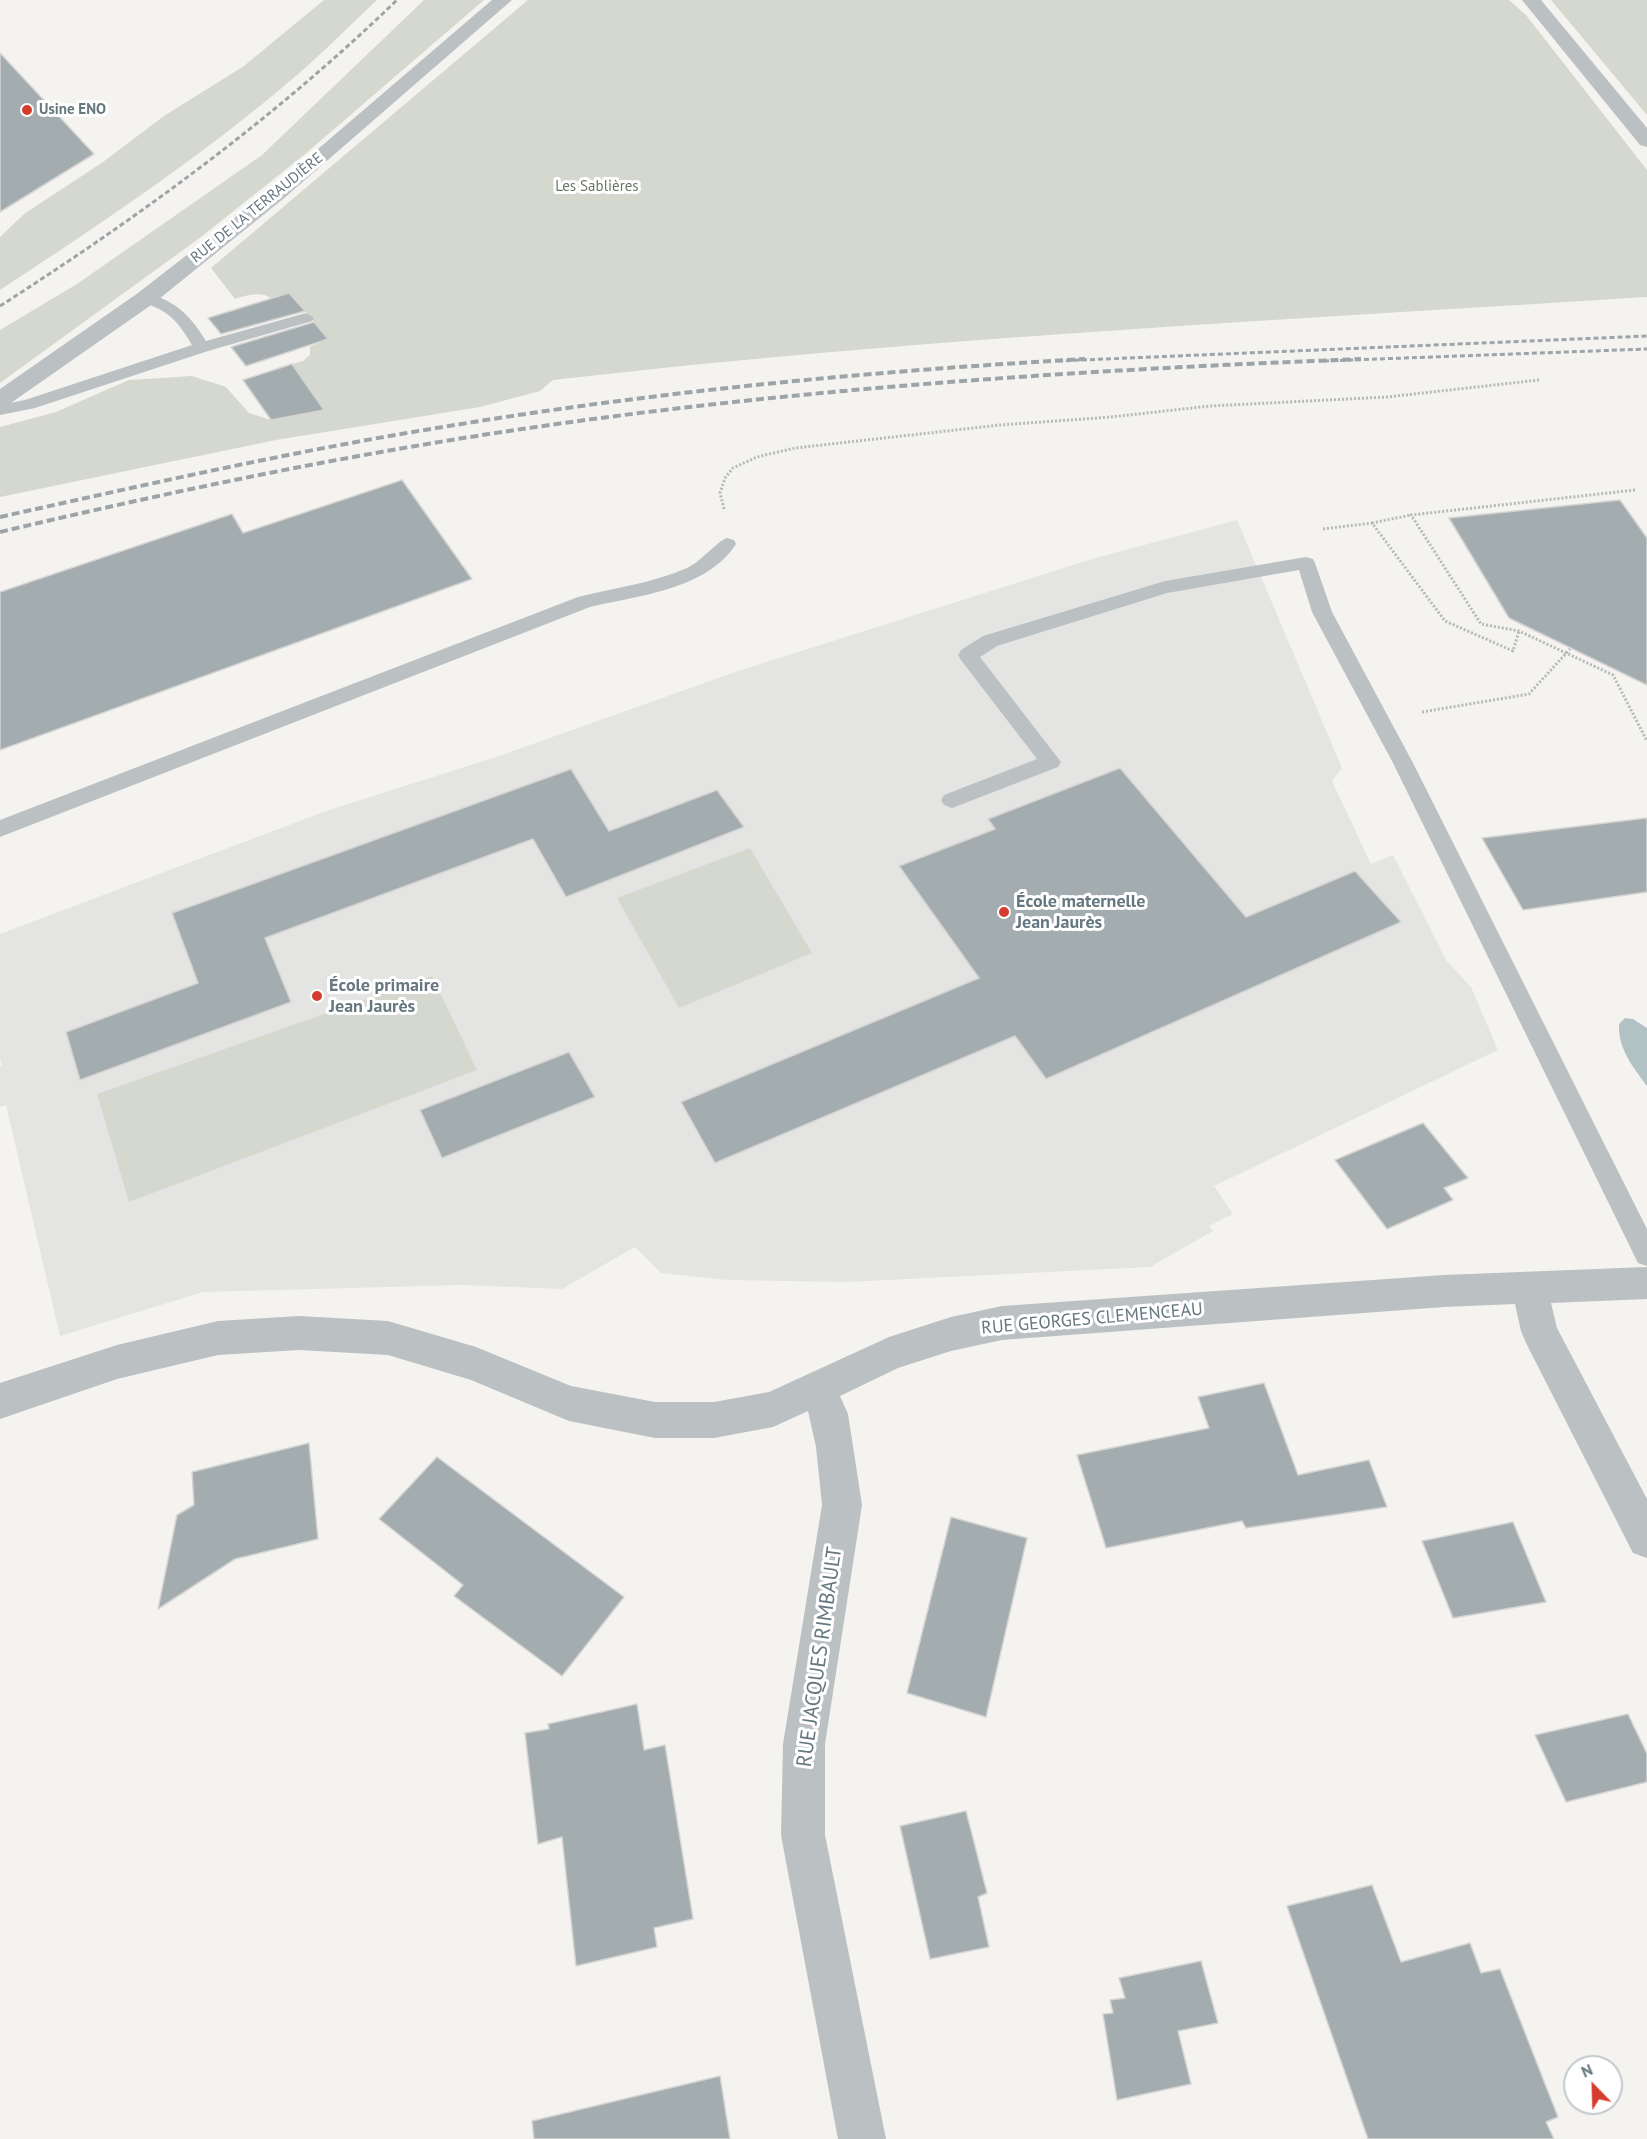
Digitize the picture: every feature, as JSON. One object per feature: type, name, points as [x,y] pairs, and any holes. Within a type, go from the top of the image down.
[{"type":"street","name":"RUE DE LA TERRAUDIÈRE","points":[[0,400],[146,298],[276,195],[503,0]]},
{"type":"street","points":[[1531,0],[1647,141]]},
{"type":"street","name":"RUE GEORGES CLEMENCEAU","points":[[0,1401],[117,1362],[218,1338],[299,1333],[388,1338],[476,1364],[569,1403],[655,1420],[714,1420],[747,1416],[773,1408],[889,1354],[951,1334],[1002,1323],[1530,1287],[1647,1283]]},
{"type":"street","points":[[1530,1287],[1539,1331],[1647,1539]]},
{"type":"street","name":"RUE JACQUES RIMBAULT","points":[[817,1389],[829,1414],[842,1505],[804,1744],[803,1835],[862,2139]]},
{"type":"lane","points":[[146,298],[160,303],[185,319],[202,347]]},
{"type":"lane","points":[[0,410],[29,404],[202,347],[306,318]]},
{"type":"lane","points":[[0,829],[585,602],[664,582],[703,568],[718,556],[727,544]]},
{"type":"lane","points":[[952,800],[1051,762],[968,656],[990,641],[1165,587],[1306,563],[1322,612],[1507,970],[1647,1256]]},
{"type":"path","points":[[727,544],[730,529],[720,493],[725,478],[734,468],[757,457],[795,448],[1000,425],[1112,417],[1210,406],[1387,397],[1539,380]]},
{"type":"path","points":[[1314,530],[1372,523],[1411,515],[1635,490]]},
{"type":"path","points":[[1411,515],[1481,624],[1519,631],[1613,675],[1647,741]]},
{"type":"path","points":[[1372,523],[1445,621],[1513,651],[1519,631]]},
{"type":"path","points":[[1378,718],[1529,694],[1570,648]]},
{"type":"shaded area","name":"École maternelle Jean Jaurès","points":[[1237,520],[1342,768],[1332,781],[1371,864],[1393,855],[1446,960],[1471,987],[1498,1050],[1214,1186],[1233,1214],[1209,1226],[1213,1231],[1150,1267],[847,1282],[727,1280],[661,1273],[635,1247],[562,1289],[462,1285],[203,1292],[60,1336],[6,1105],[0,1107],[0,1067],[2,1066],[0,1058],[0,934],[326,811],[499,756],[738,671],[1092,559]]},
{"type":"shaded area","points":[[1625,1018],[1633,1019],[1647,1028],[1647,1086],[1627,1057],[1621,1042],[1619,1024]]},
{"type":"green space","points":[[324,0],[377,0],[307,66],[226,133],[114,214],[0,290],[0,237],[24,214],[103,162],[164,116],[244,66]]},
{"type":"green space","points":[[424,0],[484,0],[304,155],[201,237],[0,383],[0,330],[77,284],[262,155]]},
{"type":"green space","name":"Les Sablières","points":[[528,0],[1509,0],[1526,15],[1647,170],[1647,297],[963,341],[689,365],[553,380],[540,391],[480,407],[276,440],[0,497],[0,427],[56,412],[129,380],[192,376],[226,387],[249,413],[271,420],[323,410],[292,364],[303,361],[310,355],[310,347],[328,339],[290,293],[271,298],[258,294],[235,299],[211,268]]},
{"type":"green space","points":[[1551,0],[1647,0],[1647,115]]},
{"type":"green space","points":[[750,848],[812,953],[679,1008],[617,898]]},
{"type":"green space","points":[[432,976],[477,1070],[129,1202],[97,1094]]},
{"type":"building","points":[[0,53],[94,154],[0,212]]},
{"type":"building","points":[[289,293],[305,311],[221,334],[208,318]]},
{"type":"building","points":[[314,322],[328,339],[246,366],[231,347]]},
{"type":"building","points":[[292,364],[324,410],[271,420],[243,380]]},
{"type":"building","points":[[402,480],[472,579],[0,750],[0,592],[232,514],[243,533]]},
{"type":"building","points":[[1620,500],[1647,538],[1647,685],[1509,618],[1449,518]]},
{"type":"building","points":[[1120,768],[1246,917],[1355,871],[1401,922],[1046,1079],[1015,1036],[715,1163],[681,1102],[979,978],[899,866],[995,829],[988,819]]},
{"type":"building","points":[[571,769],[609,831],[717,790],[744,827],[566,897],[533,839],[265,938],[291,1002],[80,1080],[66,1032],[198,983],[172,913]]},
{"type":"building","points":[[1647,818],[1647,892],[1523,910],[1482,838]]},
{"type":"building","points":[[569,1052],[595,1097],[442,1158],[420,1110]]},
{"type":"building","points":[[1423,1123],[1468,1178],[1444,1188],[1453,1200],[1387,1229],[1335,1160]]},
{"type":"building","points":[[1264,1383],[1298,1475],[1369,1460],[1387,1507],[1246,1528],[1242,1521],[1106,1548],[1077,1455],[1209,1428],[1198,1397]]},
{"type":"building","points":[[309,1443],[318,1539],[235,1559],[158,1609],[177,1515],[194,1505],[192,1472]]},
{"type":"building","points":[[437,1457],[624,1597],[562,1676],[454,1596],[463,1585],[379,1519]]},
{"type":"building","points":[[951,1517],[1027,1538],[986,1717],[907,1693]]},
{"type":"building","points":[[1513,1522],[1546,1602],[1453,1618],[1422,1541]]},
{"type":"building","points":[[637,1704],[644,1750],[665,1745],[693,1919],[654,1928],[657,1947],[576,1966],[562,1837],[538,1844],[525,1733],[549,1729],[548,1724]]},
{"type":"building","points":[[1628,1714],[1647,1754],[1647,1782],[1566,1802],[1535,1735]]},
{"type":"building","points":[[966,1811],[987,1893],[978,1897],[989,1947],[930,1959],[900,1826]]},
{"type":"building","points":[[1372,1885],[1401,1962],[1470,1943],[1481,1973],[1500,1969],[1558,2117],[1546,2122],[1554,2139],[1368,2139],[1287,1906]]},
{"type":"building","points":[[1201,1961],[1218,2023],[1178,2031],[1191,2084],[1117,2100],[1103,2014],[1113,2013],[1110,2000],[1125,1998],[1119,1978]]},
{"type":"building","points":[[720,2076],[730,2139],[534,2139],[532,2121]]},
{"type":"railway","points":[[0,306],[105,236],[206,163],[304,84],[397,0]]},
{"type":"railway","points":[[1058,361],[1647,336]]},
{"type":"railway","points":[[1324,361],[1647,349]]},
{"type":"railway","points":[[0,517],[168,480],[392,435],[607,402],[846,376],[1085,359]]},
{"type":"railway","points":[[0,532],[130,502],[325,462],[456,439],[626,415],[731,402],[940,383],[1150,369],[1361,359]]},
{"type":"place","name":"Usine ENO","points":[[27,110]]},
{"type":"place","name":"École maternelle Jean Jaurès","points":[[1004,912]]},
{"type":"place","name":"École primaire Jean Jaurès","points":[[317,996]]}]
